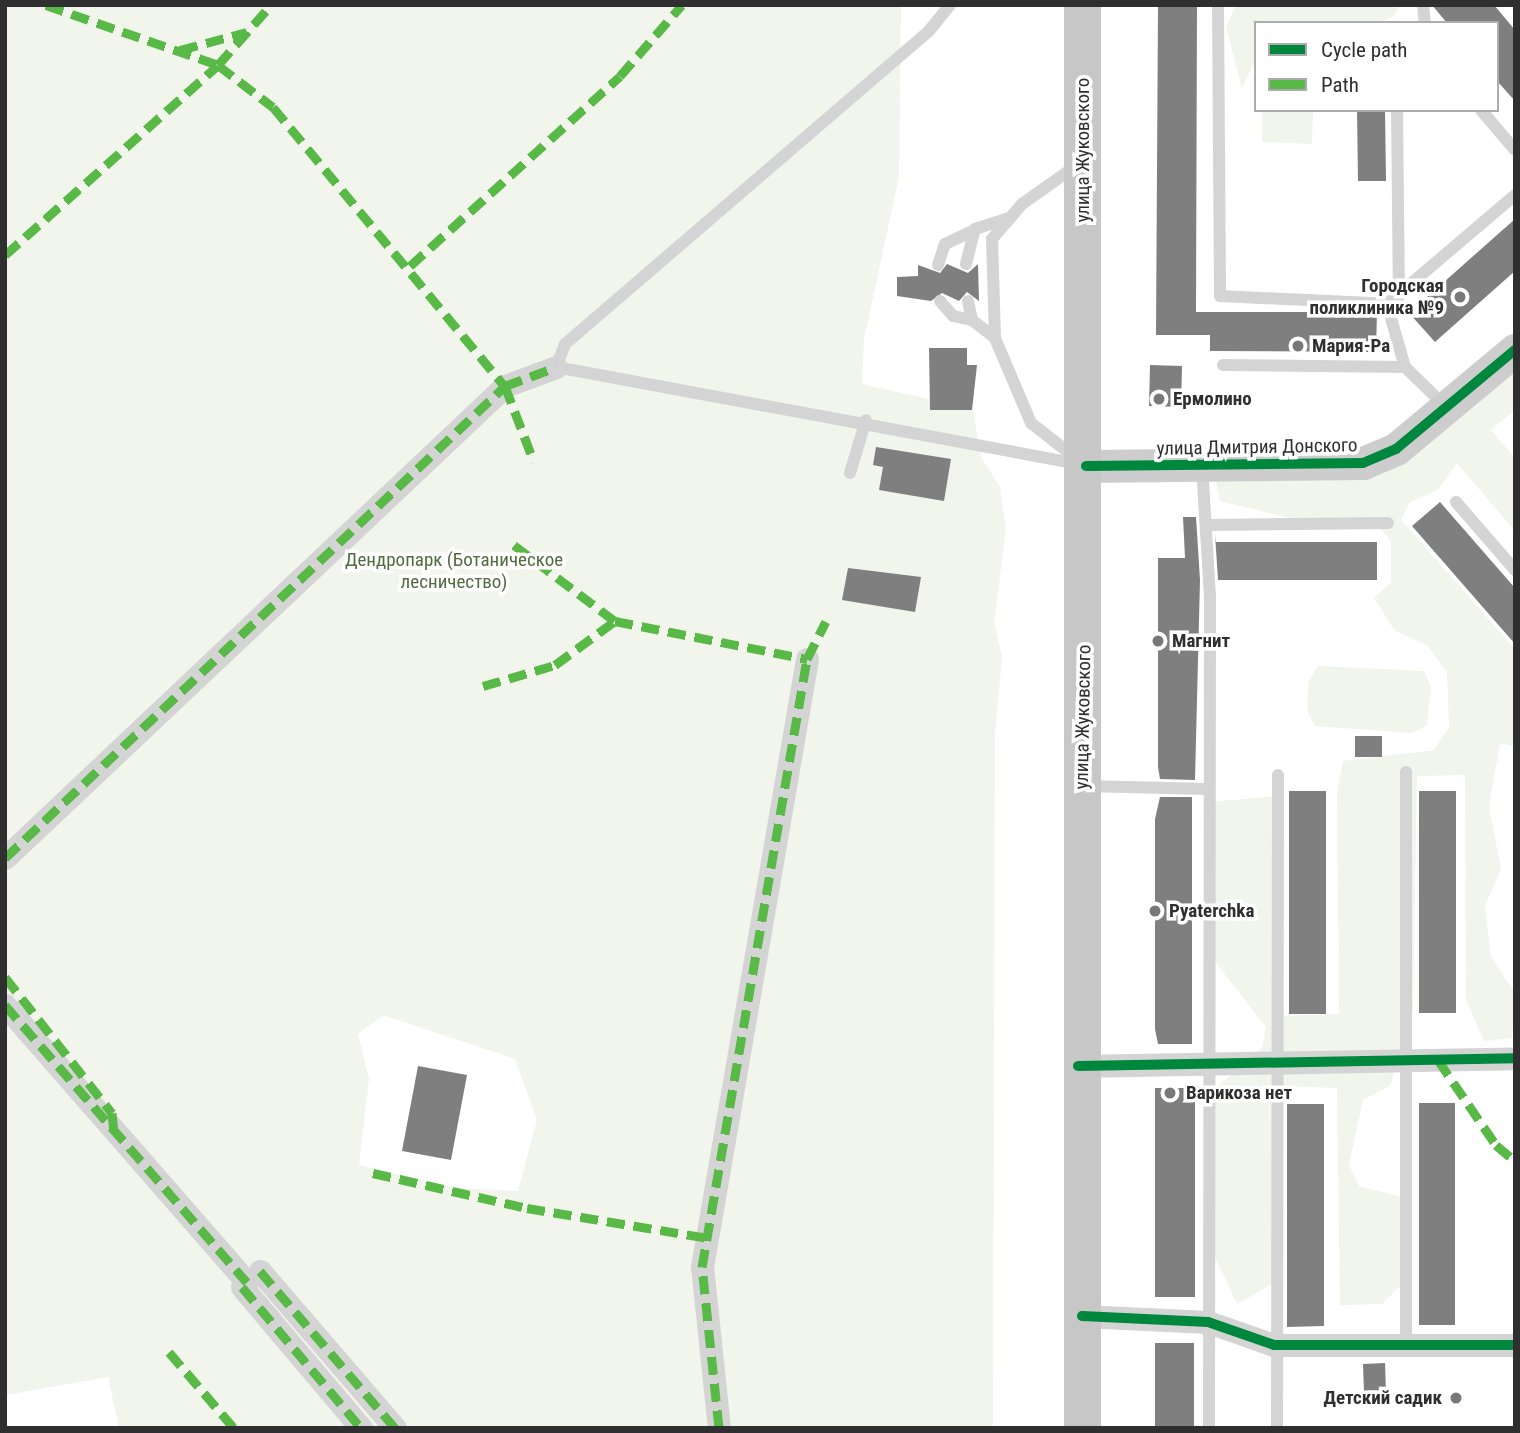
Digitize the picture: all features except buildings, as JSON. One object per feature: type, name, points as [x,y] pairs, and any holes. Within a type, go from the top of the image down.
[{"type":"main road","name":"улица Жуковского","points":[[1082,1428],[1078,1066],[1086,466],[1083,5]]},
{"type":"street","name":"улица Дмитрия Донского","points":[[1086,466],[1363,463],[1396,449],[1515,350]]},
{"type":"street","points":[[5,858],[505,386],[556,367]]},
{"type":"street","points":[[719,1428],[702,1267],[807,659]]},
{"type":"street","points":[[5,1005],[249,1280],[395,1428]]},
{"type":"street","points":[[1078,1066],[1515,1058]]},
{"type":"street","points":[[249,1280],[360,1428]]},
{"type":"street","points":[[1082,1316],[1208,1322],[1274,1345],[1515,1345]]},
{"type":"lane","points":[[950,5],[929,31],[565,344],[556,367],[819,419],[866,420],[1086,466]]},
{"type":"lane","points":[[1218,5],[1220,296],[1387,304],[1399,297],[1515,195]]},
{"type":"lane","points":[[1397,112],[1399,297]]},
{"type":"lane","points":[[1483,112],[1515,150]]},
{"type":"lane","points":[[1083,160],[1008,218],[992,239],[995,338],[1031,423],[1086,466]]},
{"type":"lane","points":[[938,265],[945,244],[975,229],[1008,218]]},
{"type":"lane","points":[[966,264],[975,229]]},
{"type":"lane","points":[[940,301],[953,316],[972,320],[995,338]]},
{"type":"lane","points":[[968,301],[972,320]]},
{"type":"lane","points":[[1387,304],[1405,367],[1447,408]]},
{"type":"lane","points":[[1223,365],[1405,367]]},
{"type":"lane","points":[[850,473],[866,420]]},
{"type":"lane","points":[[1202,466],[1206,525],[1205,1065],[1209,1428]]},
{"type":"lane","points":[[1456,502],[1515,570]]},
{"type":"lane","points":[[1206,525],[1388,523]]},
{"type":"lane","points":[[1405,772],[1408,1060],[1406,1343]]},
{"type":"lane","points":[[1277,1428],[1274,1345],[1278,775]]},
{"type":"lane","points":[[1082,786],[1206,789]]},
{"type":"green space","name":"Дендропарк (Ботаническое лесничество)","points":[[5,5],[901,5],[899,177],[864,339],[862,384],[973,409],[981,457],[1000,487],[1006,530],[994,622],[1002,657],[995,733],[993,1428],[119,1428],[108,1377],[5,1395]],"holes":[[[383,1015],[515,1059],[537,1120],[518,1191],[455,1188],[359,1165],[369,1079],[358,1034]]]},
{"type":"green space","points":[[1236,5],[1399,7],[1393,17],[1381,21],[1254,21],[1254,62],[1242,88],[1226,27]]},
{"type":"green space","points":[[1262,112],[1313,112],[1312,144],[1262,142]]},
{"type":"green space","points":[[1515,360],[1515,410],[1491,430],[1515,458],[1515,531],[1457,463],[1438,490],[1410,502],[1401,520],[1515,649],[1515,747],[1500,743],[1489,807],[1501,869],[1485,906],[1491,957],[1515,993],[1512,1038],[1484,1041],[1466,999],[1465,775],[1417,776],[1413,1010],[1390,1086],[1363,1100],[1349,1165],[1359,1186],[1402,1197],[1406,1280],[1382,1304],[1340,1305],[1337,1088],[1276,1086],[1274,1283],[1237,1304],[1212,1250],[1212,1091],[1262,1048],[1266,1027],[1212,958],[1210,802],[1277,796],[1278,1016],[1339,1014],[1337,791],[1343,761],[1434,750],[1449,727],[1447,672],[1427,645],[1395,631],[1374,598],[1391,582],[1391,541],[1371,518],[1298,520],[1220,501],[1216,481],[1367,468]]},
{"type":"green space","points":[[1318,666],[1424,671],[1431,687],[1427,725],[1412,733],[1315,726],[1307,711],[1309,680]]},
{"type":"marked path","points":[[46,5],[218,65],[273,107],[505,386],[534,462]]},
{"type":"marked path","points":[[5,255],[218,65],[271,5]]},
{"type":"marked path","points":[[410,266],[620,76],[682,5]]},
{"type":"marked path","points":[[180,50],[247,32]]},
{"type":"marked path","points":[[5,858],[505,386],[556,367]]},
{"type":"marked path","points":[[514,545],[615,621],[807,659]]},
{"type":"marked path","points":[[483,686],[555,665],[615,621]]},
{"type":"marked path","points":[[719,1428],[702,1267],[807,659],[826,621]]},
{"type":"marked path","points":[[5,977],[112,1113],[114,1133]]},
{"type":"marked path","points":[[5,1005],[247,1282]]},
{"type":"marked path","points":[[1438,1060],[1496,1145],[1515,1161]]},
{"type":"marked path","points":[[373,1173],[527,1208],[708,1238]]},
{"type":"marked path","points":[[260,1271],[395,1428]]},
{"type":"marked path","points":[[242,1287],[361,1428]]},
{"type":"marked path","points":[[169,1352],[234,1428]]},
{"type":"cycle path","points":[[1086,466],[1363,463],[1396,449],[1515,350]]},
{"type":"cycle path","points":[[1078,1066],[1515,1058]]},
{"type":"cycle path","points":[[1082,1316],[1208,1322],[1274,1345],[1515,1345]]},
{"type":"place","name":"Городская поликлиника №9","points":[[1460,297]]},
{"type":"place","name":"Мария-Ра","points":[[1298,346]]},
{"type":"place","name":"Ермолино","points":[[1159,399]]},
{"type":"place","name":"Магнит","points":[[1158,641]]},
{"type":"place","name":"Pyaterchka","points":[[1155,911]]},
{"type":"place","name":"Варикоза нет","points":[[1170,1093]]},
{"type":"place","name":"Детский садик","points":[[1456,1398]]}]
